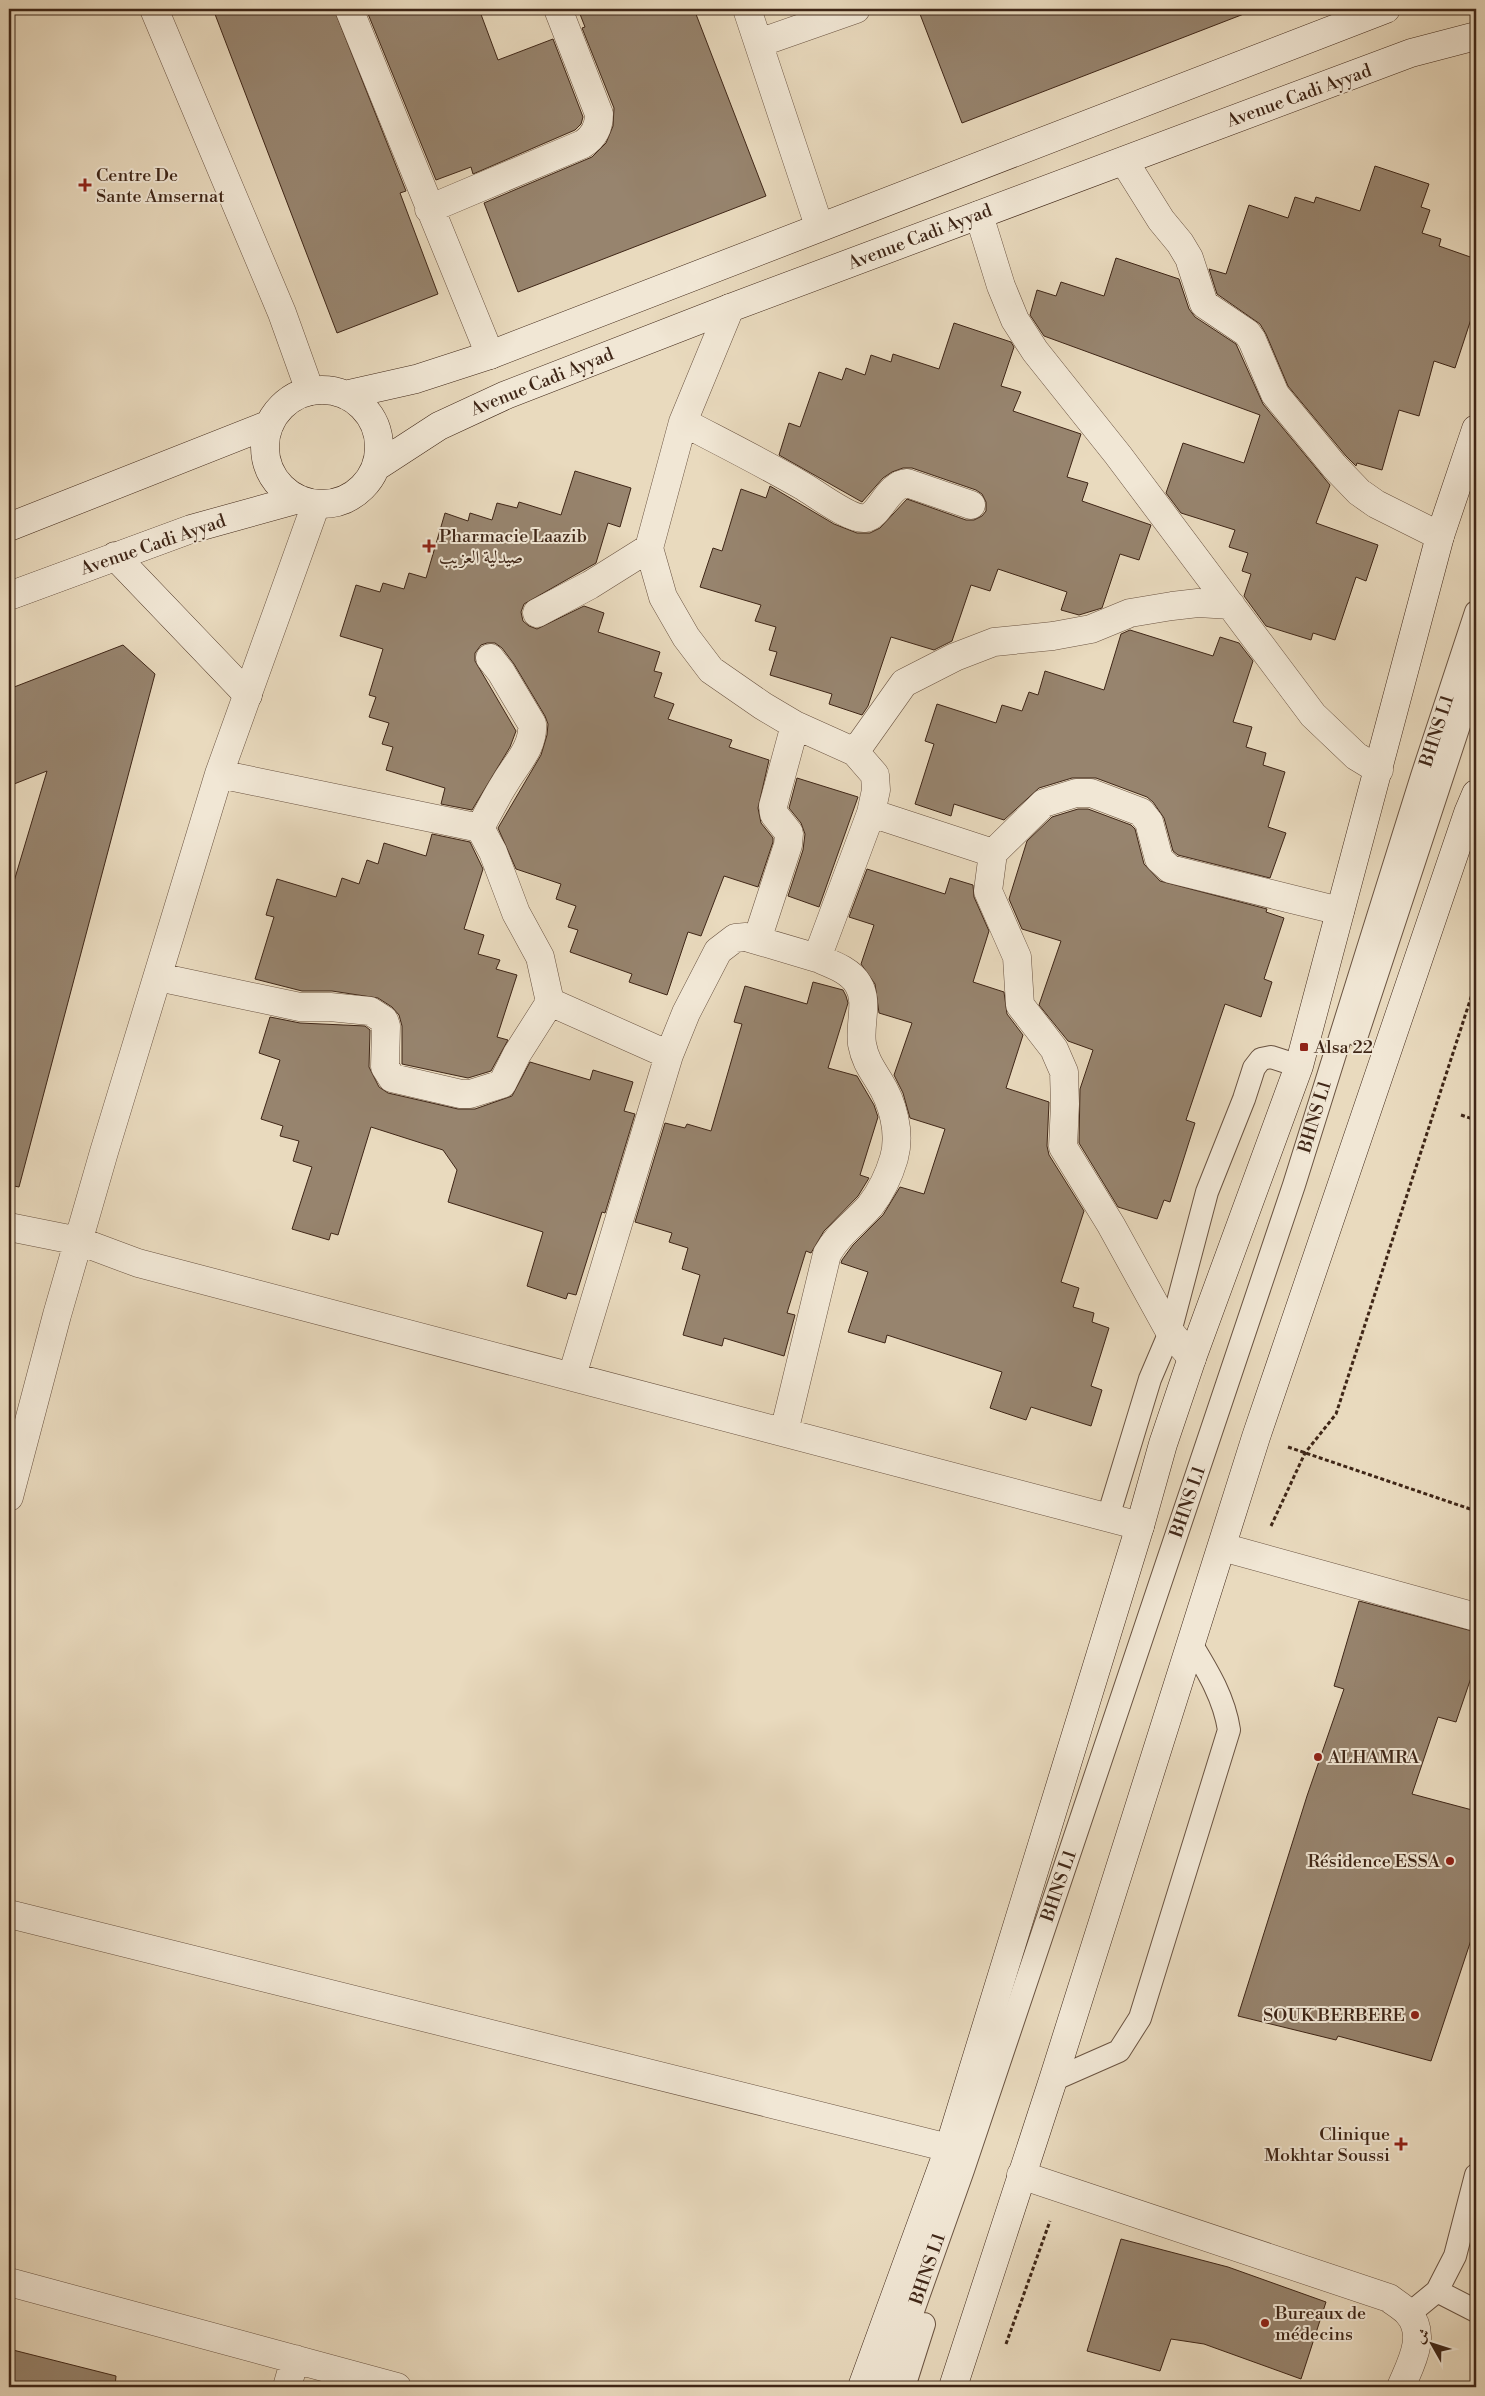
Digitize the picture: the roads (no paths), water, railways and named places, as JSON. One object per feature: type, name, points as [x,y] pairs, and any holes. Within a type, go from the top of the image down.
[{"type":"street","points":[[154,9],[282,313],[310,391]]},
{"type":"street","points":[[349,9],[428,209],[490,355]]},
{"type":"street","points":[[428,209],[583,144],[593,135],[599,122],[599,114],[558,9]]},
{"type":"street","points":[[746,9],[760,43],[819,226]]},
{"type":"street","points":[[760,43],[856,9]]},
{"type":"street","points":[[345,395],[416,379],[490,355],[819,226],[1386,9]]},
{"type":"street","name":"Avenue Cadi Ayyad","points":[[376,467],[406,445],[472,409],[730,308],[1411,53],[1476,36]]},
{"type":"street","points":[[1124,161],[1161,220],[1180,243],[1189,258],[1204,304],[1247,333],[1252,340],[1275,394],[1334,466],[1359,492],[1376,504],[1440,536]]},
{"type":"street","points":[[979,215],[1001,286],[1015,320],[1035,351],[1118,455],[1313,715],[1356,756],[1379,770]]},
{"type":"street","points":[[730,308],[684,422],[649,548],[663,597],[686,637],[711,670],[763,706],[796,725],[855,752],[875,775],[876,790],[870,813],[817,958]]},
{"type":"street","points":[[328,390],[345,395],[358,402],[368,412],[375,425],[379,438],[376,467],[366,483],[352,495],[335,503],[307,502],[284,490],[273,475],[267,459],[266,441],[270,424],[280,409],[294,398],[310,391],[328,390]]},
{"type":"street","points":[[684,422],[802,485],[828,503],[861,518],[870,516],[890,493],[902,484],[970,505]]},
{"type":"street","points":[[9,527],[270,424]]},
{"type":"street","points":[[862,2387],[949,2148],[1140,1526],[1163,1444],[1192,1358],[1300,1066],[1440,536],[1476,429]]},
{"type":"street","points":[[9,1497],[57,1315],[79,1240],[219,774],[248,695],[307,502]]},
{"type":"street","name":"Avenue Cadi Ayyad","points":[[9,596],[191,529],[307,502]]},
{"type":"street","points":[[537,613],[590,585],[649,548]]},
{"type":"street","points":[[114,556],[248,695]]},
{"type":"street","points":[[855,752],[904,684],[978,648],[994,642],[1053,636],[1091,629],[1138,611],[1198,603],[1231,605]]},
{"type":"street","points":[[480,828],[505,781],[522,760],[533,731],[532,724],[490,658]]},
{"type":"street","points":[[757,940],[788,845],[789,832],[774,814],[773,806],[796,725]]},
{"type":"street","points":[[158,977],[300,1007],[330,1007],[370,1011],[384,1020],[386,1026],[385,1068],[392,1078],[461,1094],[470,1094],[502,1084],[517,1054],[550,1002],[540,957],[516,913],[493,852],[480,828],[219,774]]},
{"type":"street","points":[[1192,1358],[1170,1332],[1111,1225],[1062,1147],[1065,1104],[1064,1072],[1054,1049],[1020,1005],[1017,957],[988,891],[993,853],[1044,803],[1076,793],[1091,793],[1142,812],[1149,822],[1159,859],[1170,869],[1340,911]]},
{"type":"street","points":[[953,2387],[1021,2175],[1054,2080],[1190,1642],[1256,1437],[1476,794]]},
{"type":"street","points":[[870,813],[993,853]]},
{"type":"street","points":[[572,1376],[669,1054],[686,1013],[718,951],[735,938],[746,937],[817,958],[847,972],[857,982],[863,992],[862,1042],[867,1064],[889,1099],[894,1116],[896,1137],[894,1157],[880,1191],[869,1207],[836,1238],[826,1254],[784,1432]]},
{"type":"street","points":[[550,1002],[669,1054]]},
{"type":"street","points":[[9,1227],[79,1240],[138,1263],[1140,1526]]},
{"type":"street","points":[[1222,1547],[1476,1617]]},
{"type":"street","points":[[9,1914],[949,2148]]},
{"type":"street","points":[[1021,2175],[1061,2190],[1389,2298],[1409,2314],[1417,2331],[1418,2346],[1401,2387]]},
{"type":"street","points":[[9,2282],[397,2387]]},
{"type":"street","points":[[287,2387],[295,2359]]},
{"type":"lane","name":"BHNS L1","points":[[886,2387],[969,2151],[1294,1185],[1422,776],[1476,612]]},
{"type":"lane","name":"BHNS L1","points":[[904,2387],[981,2149],[1442,782],[1476,674]]},
{"type":"lane","points":[[1108,1517],[1150,1379],[1170,1332],[1207,1192],[1244,1099],[1254,1068],[1261,1059],[1271,1057],[1300,1066]]},
{"type":"lane","points":[[1054,2080],[1119,2051],[1140,2018],[1229,1730],[1226,1711],[1213,1679],[1190,1642]]},
{"type":"lane","points":[[1409,2314],[1437,2291],[1455,2256],[1476,2174]]},
{"type":"lane","points":[[1437,2291],[1476,2311]]},
{"type":"place","name":"Centre De Sante Amsernat","points":[[85,185]]},
{"type":"place","name":"Pharmacie Laazib صيدلية العزيب","points":[[429,546]]},
{"type":"place","name":"Alsa 22","points":[[1304,1047]]},
{"type":"place","name":"ALHAMRA","points":[[1318,1757]]},
{"type":"place","name":"Résidence ESSA","points":[[1450,1861]]},
{"type":"place","name":"SOUK BERBERE","points":[[1415,2015]]},
{"type":"place","name":"Clinique Mokhtar Soussi","points":[[1401,2144]]},
{"type":"place","name":"Bureaux de médecins","points":[[1265,2323]]}]
